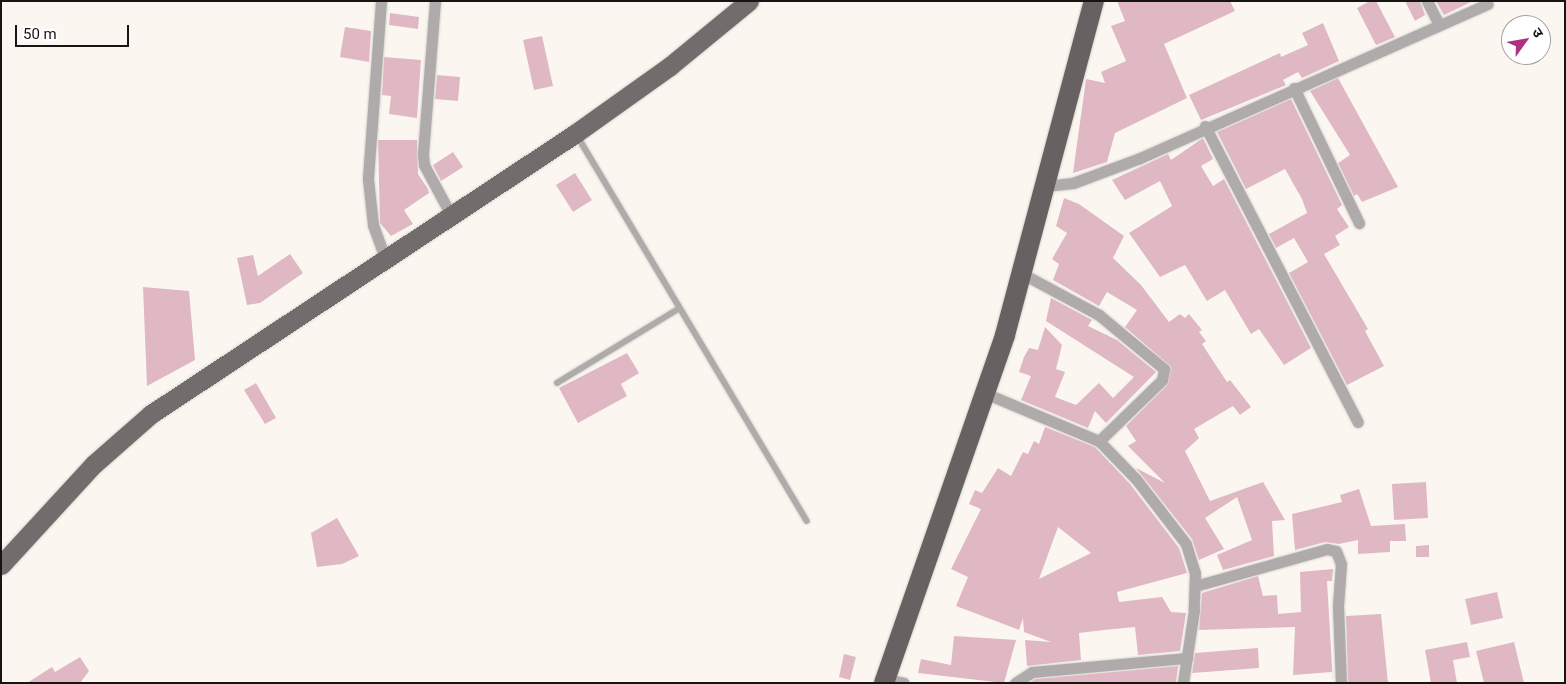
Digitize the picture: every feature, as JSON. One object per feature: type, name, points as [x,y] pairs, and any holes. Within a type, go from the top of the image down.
[{"type":"highway","points":[[891,682],[987,394],[1022,274],[1094,1]]},
{"type":"main road","points":[[1,565],[94,464],[151,414],[452,217],[576,133],[670,66],[749,1]]},
{"type":"street","points":[[382,1],[368,179],[373,225],[386,260]]},
{"type":"street","points":[[435,1],[423,155],[424,165],[452,217]]},
{"type":"street","points":[[1427,1],[1439,25]]},
{"type":"street","points":[[1044,186],[1073,183],[1487,4]]},
{"type":"street","points":[[1294,88],[1359,223]]},
{"type":"street","points":[[1205,126],[1358,422]]},
{"type":"street","points":[[1022,274],[1098,315],[1164,369],[1162,380],[1099,441]]},
{"type":"street","points":[[987,394],[1099,441],[1136,479],[1186,544],[1192,556],[1195,586],[1183,683]]},
{"type":"street","points":[[1195,586],[1327,549],[1336,551],[1341,564],[1338,606],[1341,683]]},
{"type":"street","points":[[1015,683],[1032,672],[1187,658]]},
{"type":"lane","points":[[576,133],[678,309],[807,522]]},
{"type":"lane","points":[[557,383],[678,309]]},
{"type":"building","points":[[1117,1],[1230,1],[1235,11],[1164,44],[1187,98],[1115,133],[1107,162],[1073,173],[1086,79],[1105,83],[1101,72],[1126,61],[1111,26],[1125,21]]},
{"type":"building","points":[[1370,1],[1376,1],[1395,37],[1376,45],[1357,8]]},
{"type":"building","points":[[1405,1],[1420,1],[1425,15],[1415,21]]},
{"type":"building","points":[[1436,1],[1473,1],[1444,15]]},
{"type":"building","points":[[390,13],[419,17],[418,29],[389,25]]},
{"type":"building","points":[[1323,23],[1339,61],[1302,78],[1298,72],[1283,80],[1286,85],[1201,120],[1189,95],[1280,53],[1281,57],[1308,45],[1302,33]]},
{"type":"building","points":[[345,27],[371,31],[369,62],[340,57]]},
{"type":"building","points":[[542,36],[553,86],[534,90],[523,40]]},
{"type":"building","points":[[384,57],[421,60],[417,118],[389,114],[391,96],[382,95]]},
{"type":"building","points":[[437,75],[460,77],[458,101],[435,99]]},
{"type":"building","points":[[1338,78],[1398,187],[1362,202],[1357,194],[1354,196],[1338,163],[1350,155],[1310,91]]},
{"type":"building","points":[[1291,99],[1342,205],[1337,209],[1349,227],[1335,236],[1340,245],[1324,254],[1368,329],[1365,331],[1384,366],[1347,385],[1289,273],[1308,262],[1294,238],[1276,248],[1269,234],[1307,213],[1302,199],[1285,169],[1246,189],[1217,132]]},
{"type":"building","points":[[1203,138],[1213,159],[1201,166],[1213,186],[1224,179],[1311,348],[1284,365],[1259,329],[1251,334],[1225,290],[1207,301],[1185,265],[1160,277],[1129,233],[1172,206],[1160,181],[1125,200],[1112,180],[1168,154],[1171,160]]},
{"type":"building","points":[[378,140],[417,140],[418,174],[429,193],[404,210],[413,224],[391,236],[380,223]]},
{"type":"building","points":[[453,152],[463,167],[441,181],[433,165]]},
{"type":"building","points":[[575,173],[592,200],[573,212],[556,185]]},
{"type":"building","points":[[1064,198],[1079,204],[1124,236],[1113,258],[1141,285],[1169,322],[1180,314],[1185,318],[1189,314],[1202,330],[1199,332],[1206,341],[1202,344],[1227,382],[1230,380],[1251,407],[1240,415],[1233,406],[1194,429],[1199,438],[1185,451],[1210,501],[1263,482],[1285,520],[1272,521],[1274,556],[1223,570],[1217,555],[1252,540],[1237,497],[1205,518],[1224,549],[1199,560],[1192,539],[1136,468],[1165,483],[1128,446],[1136,441],[1126,426],[1167,385],[1171,367],[1125,327],[1137,310],[1107,292],[1099,306],[1053,280],[1059,264],[1052,259],[1067,233],[1056,226]]},
{"type":"building","points":[[290,254],[303,273],[260,303],[247,305],[237,258],[253,255],[258,276]]},
{"type":"building","points":[[143,287],[189,291],[195,360],[147,386]]},
{"type":"building","points":[[1051,298],[1092,320],[1088,326],[1117,340],[1156,372],[1106,423],[1095,411],[1088,428],[1021,400],[1031,376],[1019,372],[1029,348],[1038,350],[1045,327],[1062,345],[1056,369],[1065,372],[1055,397],[1076,405],[1099,383],[1113,398],[1134,377],[1046,321]]},
{"type":"building","points":[[627,353],[639,373],[621,384],[627,396],[578,423],[559,388]]},
{"type":"building","points":[[256,383],[276,418],[265,424],[244,390]]},
{"type":"building","points":[[1045,427],[1095,447],[1130,484],[1179,548],[1187,573],[1117,592],[1119,602],[1162,597],[1171,612],[1186,613],[1180,651],[1138,655],[1135,627],[1104,630],[1079,633],[1081,660],[1027,666],[1025,640],[1051,642],[1024,632],[1023,618],[1019,630],[956,606],[968,577],[951,569],[981,509],[969,504],[975,490],[982,493],[998,468],[1011,476],[1023,452],[1028,454],[1034,441],[1039,444]],"holes":[[[1058,527],[1091,553],[1039,579]]]},
{"type":"building","points":[[1426,482],[1428,518],[1394,520],[1392,484]]},
{"type":"building","points":[[1359,489],[1371,526],[1405,524],[1406,541],[1390,541],[1390,552],[1358,554],[1358,540],[1339,544],[1325,542],[1295,550],[1292,514],[1342,502],[1340,495]]},
{"type":"building","points":[[337,518],[359,556],[342,564],[317,567],[311,533]]},
{"type":"building","points":[[1429,545],[1429,557],[1416,557],[1416,546]]},
{"type":"building","points":[[1333,569],[1332,581],[1327,581],[1333,683],[1332,672],[1293,675],[1295,627],[1199,630],[1202,593],[1258,576],[1263,596],[1277,595],[1278,614],[1301,612],[1300,572]]},
{"type":"building","points":[[1497,592],[1503,618],[1471,625],[1465,599]]},
{"type":"building","points":[[1381,614],[1388,683],[1348,683],[1346,616]]},
{"type":"building","points":[[954,636],[1016,640],[1004,683],[918,673],[921,659],[951,665]]},
{"type":"building","points":[[1467,642],[1470,657],[1453,660],[1457,683],[1431,683],[1425,650]]},
{"type":"building","points":[[1514,642],[1524,683],[1484,683],[1476,651]]},
{"type":"building","points":[[1258,648],[1259,668],[1192,673],[1195,653]]},
{"type":"building","points":[[844,654],[856,657],[850,680],[839,677]]},
{"type":"building","points":[[80,657],[89,671],[80,683],[27,683],[52,667],[55,672]]},
{"type":"building","points":[[1178,666],[1176,683],[1029,683],[1035,679]]}]
